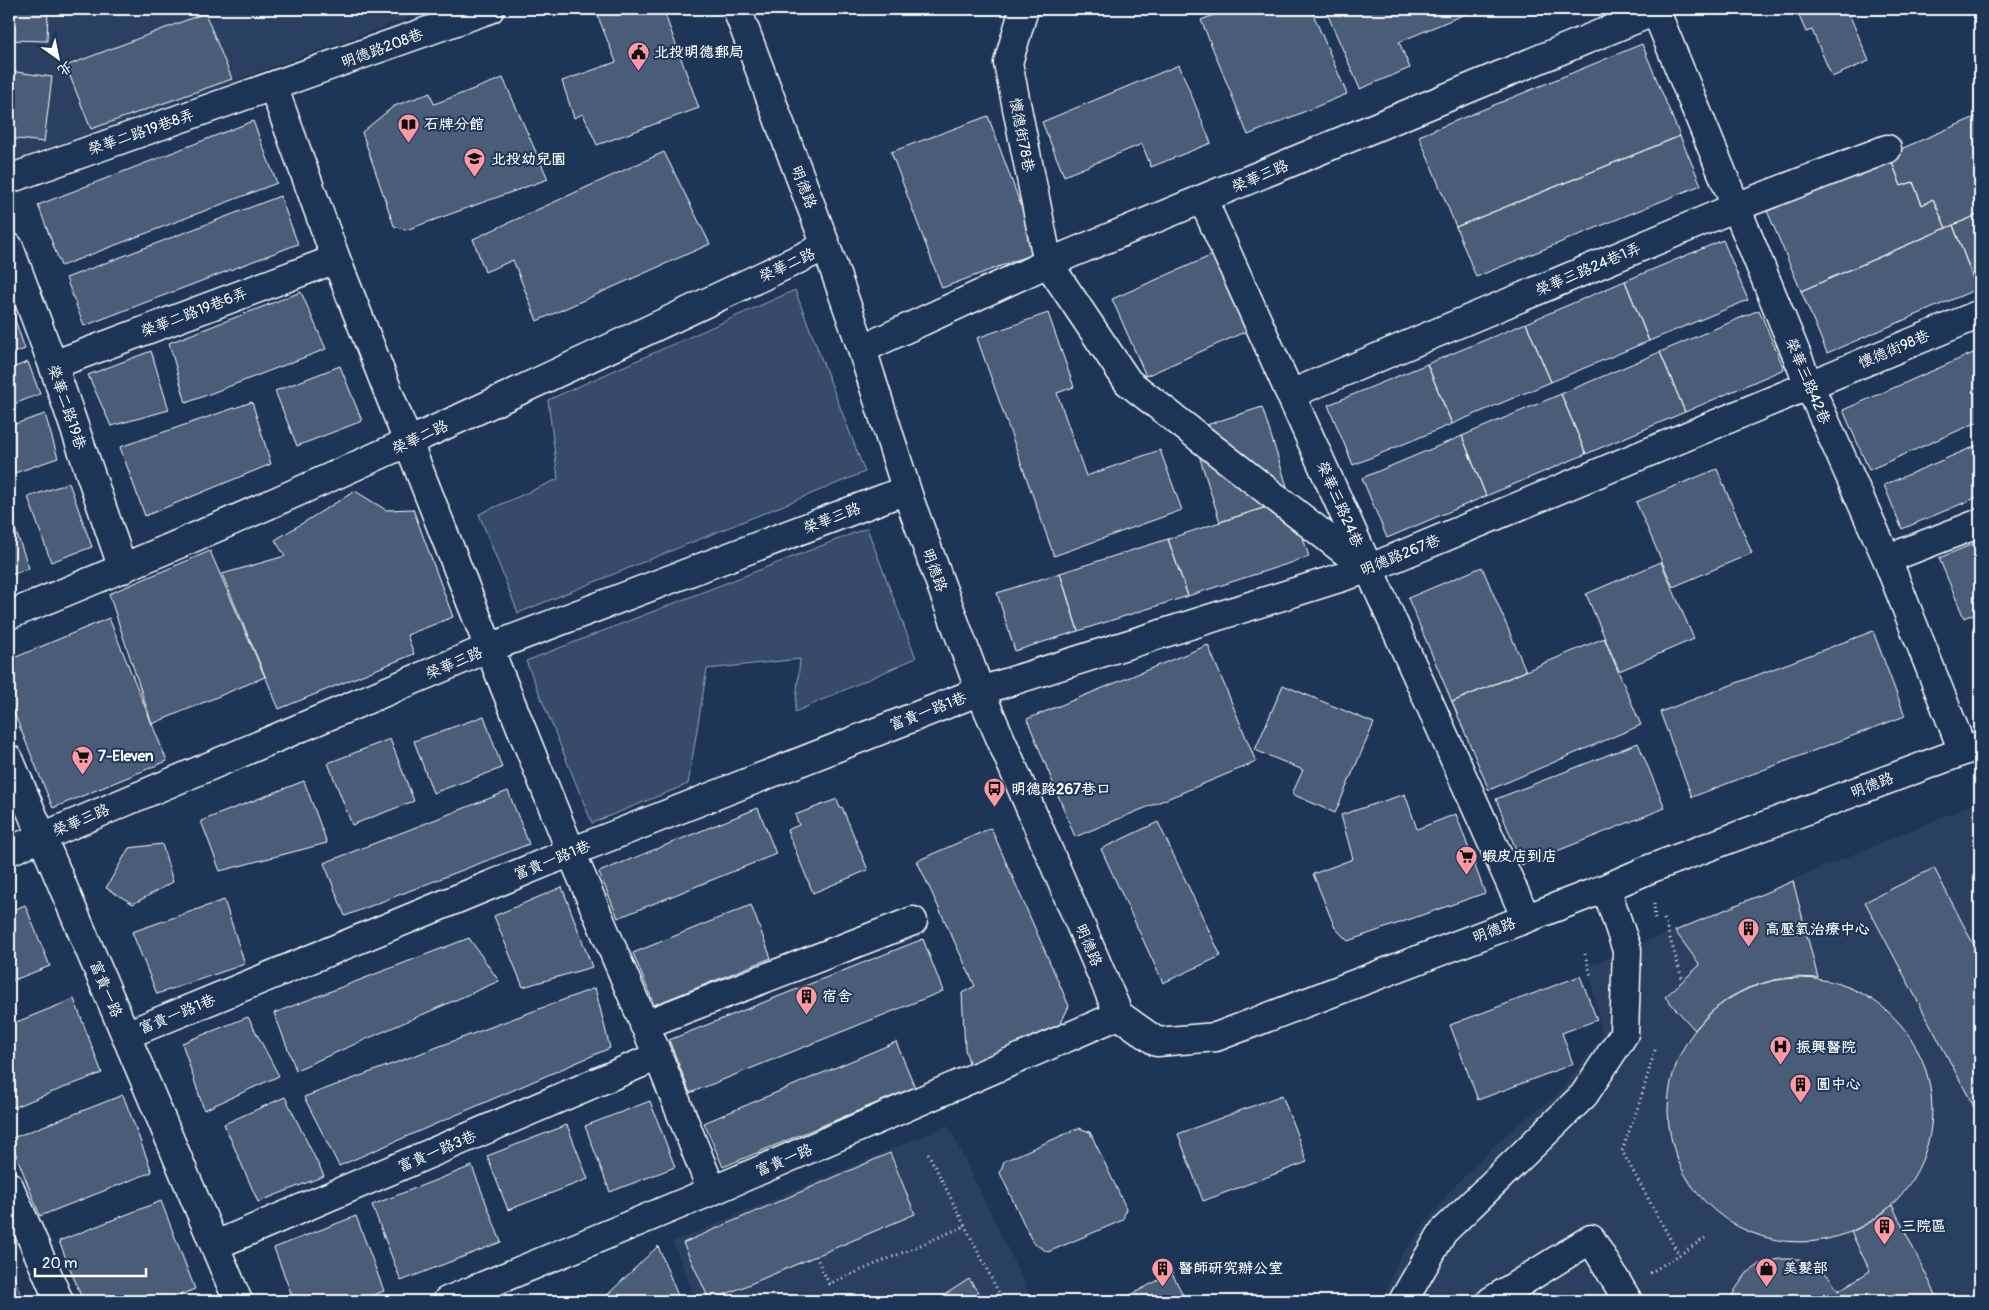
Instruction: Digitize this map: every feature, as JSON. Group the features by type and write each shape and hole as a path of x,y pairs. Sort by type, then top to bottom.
{"street":[{"name":"明德路208巷","path":"273,86 490,9"},
{"name":"明德路","path":"737,9 826,246 862,349 906,490 980,691 1119,1015 1156,1042 1216,1037 1606,888 1652,868 1972,748"},
{"name":"懷德街78巷","path":"1024,9 1008,64 1048,263"},
{"name":"榮華三路","path":"862,349 1048,263 1203,200 1657,9"},
{"name":"榮華三路42巷","path":"1657,9 1808,385 1972,748"},
{"name":"榮華二路19巷8弄","path":"9,179 273,86"},
{"path":"273,86 336,259 570,852 658,1056 712,1191"},
{"name":"榮華三路24巷1弄","path":"1291,394 1736,207 1886,149"},
{"name":"榮華三路24巷","path":"1203,200 1526,918"},
{"name":"榮華二路","path":"9,616 123,569 408,442 826,246"},
{"name":"榮華二路19巷","path":"9,247 53,366 123,569"},
{"name":"榮華二路19巷6弄","path":"53,366 336,259"},
{"path":"1048,263 1128,382 1368,569"},
{"name":"懷德街98巷","path":"1808,385 1980,314"},
{"name":"明德路267巷","path":"980,691 1368,569 1808,385"},
{"name":"榮華三路","path":"9,851 489,648 906,490"},
{"path":"1887,559 1980,523"},
{"name":"富貴一路1巷","path":"126,1035 570,852 980,691"},
{"name":"富貴一路","path":"9,759 238,1301"},
{"path":"1403,1301 1442,1232 1584,1095 1624,1034 1627,950 1606,888"},
{"path":"644,1025 913,921"},
{"name":"富貴一路","path":"447,1301 712,1191 1119,1015"},
{"name":"富貴一路3巷","path":"216,1246 658,1056"},
{"path":"9,1186 59,1301"},
{"path":"1491,1301 1591,1239 1628,1301"}],"path":[{"path":"1664,920 1683,981"},
{"path":"1657,1045 1640,1102 1622,1151 1679,1255"},
{"path":"928,1153 1003,1301"},
{"path":"816,1256 829,1284 965,1226"},
{"path":"1647,1275 1705,1238"}],"shaded area":[{"path":"9,9 433,9 19,159 9,156"},
{"path":"795,290 865,472 518,613 479,514 558,479 548,400"},
{"path":"867,528 916,658 795,712 800,659 707,669 688,784 592,823 526,661"},
{"name":"振興醫院","path":"1980,801 1980,1301 1382,1301 1398,1260 1450,1191 1506,1134 1557,1095 1602,1037 1589,966"},
{"path":"948,1125 1033,1301 696,1301 673,1242"},
{"path":"9,1263 23,1301 9,1301"}],"building":[{"path":"9,9 48,9 47,41 9,40"},
{"path":"396,9 417,9 399,15"},
{"name":"北投明德郵局","path":"595,9 663,9 699,108 597,145 583,114 574,118 562,81 616,62"},
{"path":"1229,9 1311,9 1347,94 1248,135 1201,20"},
{"path":"1325,9 1477,9 1399,42 1410,68 1360,89"},
{"path":"1796,9 1847,9 1869,61 1832,77 1812,30 1806,32"},
{"path":"205,13 232,79 91,129 66,66"},
{"path":"1642,44 1680,136 1456,227 1419,136"},
{"path":"1179,65 1211,143 1151,167 1142,144 1064,176 1042,122"},
{"path":"9,71 52,77 44,142 9,138"},
{"path":"503,78 548,179 406,230 394,226 362,132 394,106 430,93 434,104"},
{"path":"1980,115 1980,214 1946,228 1933,199 1922,205 1913,182 1901,186 1889,154"},
{"path":"988,116 1038,252 942,288 891,152"},
{"path":"253,121 277,183 61,266 38,205"},
{"path":"1680,136 1701,185 1476,277 1456,227"},
{"path":"664,152 710,244 537,321 513,260 485,272 473,239"},
{"path":"1889,154 1901,186 1913,182 1922,205 1933,199 1946,228 1801,291 1765,206"},
{"path":"280,196 298,244 84,326 66,278"},
{"path":"1980,214 1980,287 1977,289 1953,225"},
{"path":"1953,225 1977,289 1827,353 1801,291"},
{"path":"1723,240 1748,300 1649,341 1625,281"},
{"path":"1215,254 1249,330 1146,376 1112,299"},
{"path":"1625,281 1649,341 1551,382 1526,323"},
{"path":"301,292 326,349 186,403 169,343"},
{"path":"9,302 25,349 9,355"},
{"path":"1759,310 1784,369 1685,412 1660,352"},
{"path":"1048,313 1074,387 1057,393 1086,476 1160,450 1182,510 1054,556 977,338"},
{"path":"1526,323 1551,382 1452,424 1427,364"},
{"path":"1980,350 1980,421 1869,470 1843,410"},
{"path":"151,351 169,410 111,426 88,375"},
{"path":"1660,352 1685,412 1586,454 1561,394"},
{"path":"28,362 40,394 9,406 9,369"},
{"path":"1427,364 1452,424 1353,465 1328,405"},
{"path":"340,366 362,421 297,446 275,391"},
{"path":"1561,394 1586,454 1486,496 1462,436"},
{"path":"252,402 271,464 145,516 120,447"},
{"path":"1262,407 1291,499 1220,522 1191,430"},
{"path":"45,414 58,458 9,475 9,426"},
{"path":"1462,436 1486,496 1387,538 1362,478"},
{"path":"1980,444 1980,496 1902,529 1884,485"},
{"path":"1717,469 1752,553 1673,587 1636,502"},
{"path":"69,483 92,547 51,562 28,497"},
{"path":"355,491 386,510 413,509 453,617 407,635 414,654 279,709 222,574 285,556 275,540"},
{"path":"1291,499 1309,557 1188,596 1168,539"},
{"path":"9,512 29,568 9,576"},
{"path":"1168,539 1188,596 1078,631 1060,573"},
{"path":"1980,541 1980,611 1964,618 1939,558"},
{"path":"210,551 265,677 152,724 109,594"},
{"path":"1661,562 1694,639 1619,671 1586,594"},
{"path":"1482,567 1526,671 1452,702 1408,598"},
{"path":"1060,573 1078,631 1015,651 997,593"},
{"path":"109,618 167,761 53,808 9,701 9,660"},
{"path":"1980,624 1980,646 1973,627"},
{"path":"1873,631 1905,716 1692,797 1660,712"},
{"path":"1604,638 1641,725 1489,790 1452,702"},
{"path":"1208,645 1256,762 1075,837 1027,719"},
{"path":"1283,685 1374,723 1335,813 1292,794 1303,770 1255,750"},
{"path":"484,716 502,768 433,793 414,741"},
{"path":"390,739 414,801 352,825 328,763"},
{"path":"1638,743 1665,808 1522,865 1496,799"},
{"path":"304,781 327,843 220,871 201,821"},
{"path":"508,791 529,844 345,916 324,863"},
{"path":"1405,794 1417,829 1456,814 1485,893 1348,941 1335,928 1313,874 1353,859 1341,815"},
{"path":"837,799 868,870 813,893 787,830 799,825 795,815"},
{"path":"758,808 776,854 618,918 599,872"},
{"path":"1158,822 1221,956 1163,983 1101,849"},
{"path":"991,828 1069,1006 1060,1025 970,1066 965,1049 962,993 975,986 917,861"},
{"path":"162,844 173,882 133,904 106,888 129,848"},
{"path":"1934,868 1980,957 1980,1118 1865,902"},
{"name":"高壓氧治療中心","path":"1793,881 1818,978 1795,977 1774,980 1748,988 1729,998 1710,1013 1695,1030 1665,997 1700,965 1675,931"},
{"path":"562,887 592,967 523,987 494,916"},
{"path":"224,900 245,964 157,994 132,932"},
{"path":"25,905 50,966 9,982 9,912"},
{"path":"751,905 771,958 654,1005 633,953"},
{"path":"469,938 499,981 296,1070 274,1013"},
{"name":"宿舍","path":"923,939 943,991 690,1093 669,1040"},
{"path":"1580,976 1597,1020 1562,1033 1573,1064 1478,1100 1450,1025"},
{"name":"圓中心","path":"1787,978 1813,978 1838,983 1862,993 1894,1016 1910,1036 1922,1059 1930,1084 1932,1110 1930,1136 1922,1161 1910,1184 1894,1204 1874,1220 1838,1237 1813,1242 1787,1242 1762,1237 1738,1227 1706,1204 1690,1184 1673,1148 1668,1123 1668,1097 1673,1072 1683,1048 1706,1016 1726,1000 1762,983"},
{"path":"595,988 610,1048 339,1166 304,1097"},
{"path":"74,999 102,1073 9,1109 9,1025"},
{"path":"248,1017 279,1076 204,1110 182,1043"},
{"path":"896,1042 915,1087 723,1167 704,1123"},
{"path":"123,1095 152,1172 40,1216 10,1139"},
{"path":"1282,1095 1307,1162 1203,1201 1178,1134"},
{"path":"285,1097 324,1176 258,1202 224,1124"},
{"path":"650,1101 675,1167 610,1192 585,1126"},
{"path":"567,1125 588,1179 508,1210 487,1156"},
{"path":"1079,1128 1090,1132 1126,1208 1123,1220 1048,1252 1033,1243 1000,1173 1004,1161"},
{"path":"890,1153 915,1214 710,1301 683,1243"},
{"path":"472,1166 501,1242 401,1281 372,1205"},
{"path":"161,1201 195,1289 164,1301 83,1301 59,1241"},
{"name":"三院區","path":"1892,1205 1939,1301 1730,1301 1747,1273 1762,1263 1780,1259 1799,1259 1815,1264 1829,1277 1838,1291 1870,1271 1851,1232 1872,1221"},
{"path":"356,1216 384,1291 358,1301 294,1301 274,1248"},
{"path":"658,1246 680,1301 601,1301"},
{"name":"醫師研究辦公室","path":"1172,1273 1186,1301 1119,1301"},
{"path":"969,1279 984,1301 935,1301"}],"place":[{"name":"北投明德郵局","path":"638,71"},
{"name":"石牌分館","path":"408,143"},
{"name":"北投幼兒園","path":"475,178"},
{"name":"7-Eleven","path":"82,775"},
{"name":"明德路267巷口","path":"995,808"},
{"name":"蝦皮店到店","path":"1466,875"},
{"name":"高壓氧治療中心","path":"1749,948"},
{"name":"宿舍","path":"806,1015"},
{"name":"振興醫院","path":"1780,1066"},
{"name":"圓中心","path":"1800,1103"},
{"name":"三院區","path":"1885,1245"},
{"name":"醫師研究辦公室","path":"1162,1287"},
{"name":"美髮部","path":"1767,1287"}]}
